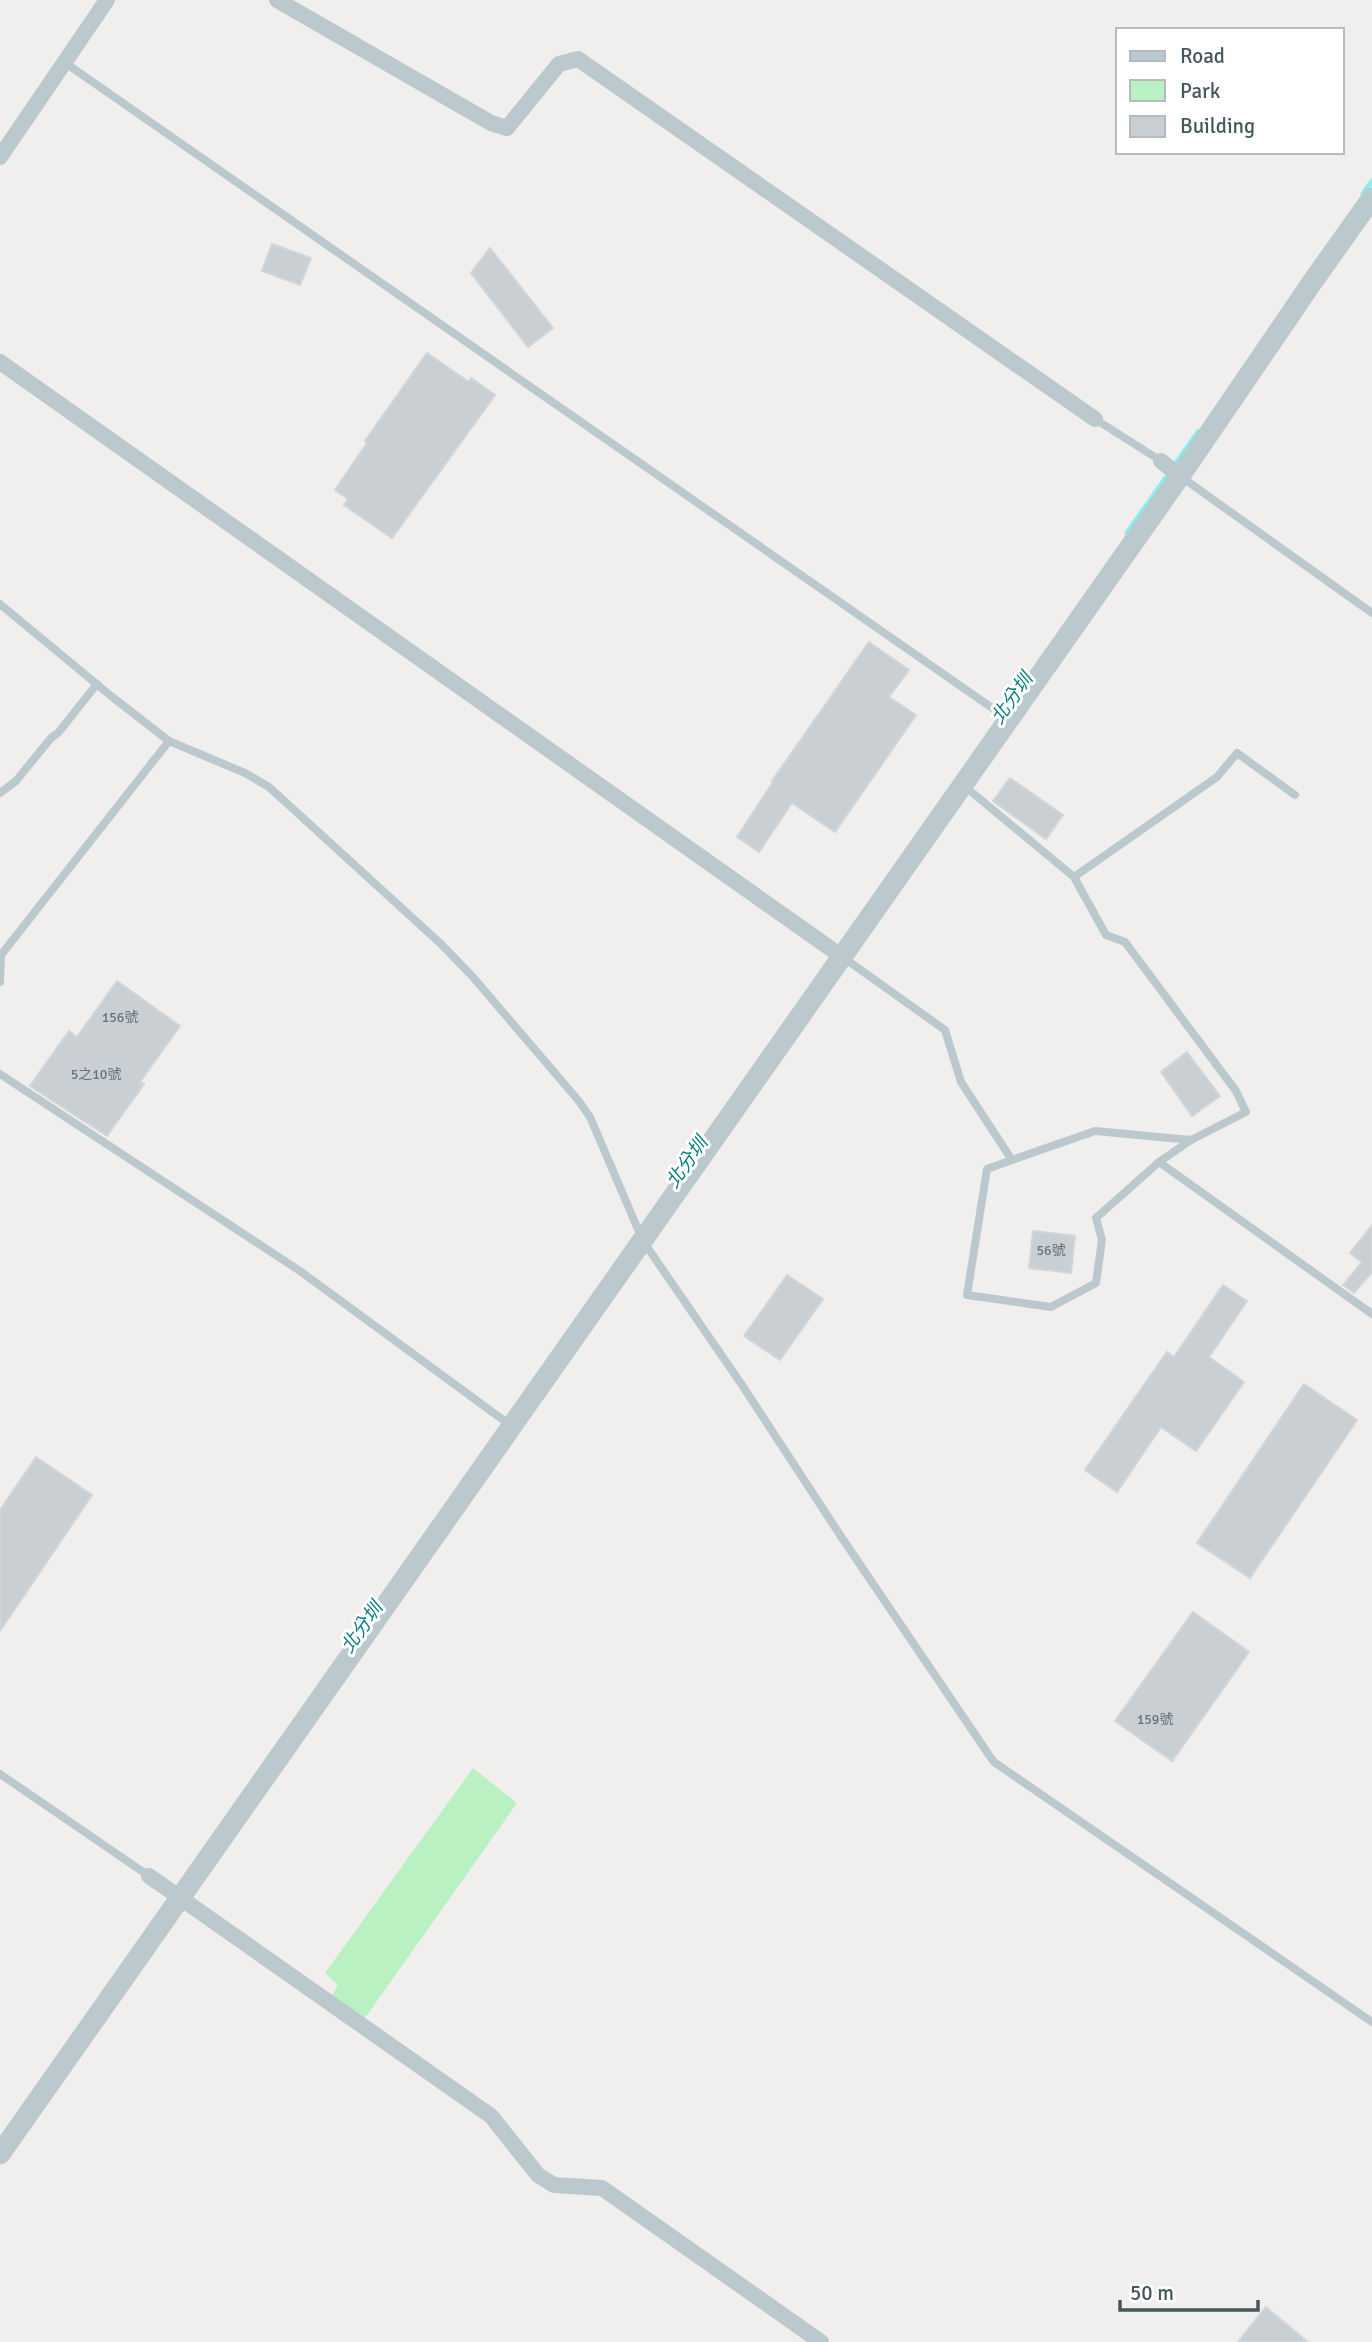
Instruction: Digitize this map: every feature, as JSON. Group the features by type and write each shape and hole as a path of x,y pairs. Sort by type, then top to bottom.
{"street":[{"path":"0,157 107,0"},
{"path":"277,0 491,123 507,128 559,64 578,59 1095,419"},
{"path":"0,2154 180,1897 505,1421 643,1241 833,951 962,784 1372,198"},
{"path":"0,362 833,951"},
{"path":"1161,461 1180,476"},
{"path":"149,1876 491,2116 538,2175 554,2185 602,2188 821,2342"}],"lane":[{"path":"64,62 1008,719"},
{"path":"1095,419 1161,461"},
{"path":"1180,476 1372,613"},
{"path":"0,604 169,741 245,773 269,787 441,944 472,976 590,1117 643,1241 995,1762 1372,2022"},
{"path":"0,793 16,781 97,684"},
{"path":"0,982 0,954 169,741"},
{"path":"1074,877 1217,777 1237,753 1295,795"},
{"path":"962,784 1074,877 1106,934 1125,942 1236,1091 1246,1112 1191,1140 1159,1162 1096,1218 1102,1240 1096,1283 1051,1307 967,1295 987,1169 1095,1131 1191,1140"},
{"path":"833,951 945,1031 961,1083 1012,1160"},
{"path":"0,1074 300,1271 505,1421"},
{"path":"1159,1162 1372,1314"},
{"path":"0,1774 149,1876"}],"green space":[{"path":"473,1768 517,1803 365,2018 331,1997 338,1985 325,1973"}],"building":[{"path":"272,244 311,258 300,285 262,271"},
{"path":"490,248 553,328 528,347 471,273"},
{"path":"427,353 469,382 471,378 495,395 392,538 344,505 348,499 335,490 367,443 365,441"},
{"path":"869,642 909,670 889,697 916,715 835,832 792,803 759,852 737,837 772,781"},
{"path":"1010,778 1063,815 1046,839 993,801"},
{"path":"117,981 180,1026 140,1082 144,1084 107,1136 30,1086 69,1031 77,1037"},
{"path":"1187,1052 1220,1096 1192,1116 1161,1072"},
{"path":"1372,1225 1372,1272 1354,1293 1343,1285 1362,1262 1350,1253"},
{"path":"1033,1231 1075,1236 1071,1273 1029,1268"},
{"path":"787,1275 823,1299 780,1360 744,1336"},
{"path":"1223,1285 1247,1301 1209,1357 1244,1382 1196,1451 1161,1427 1117,1492 1085,1470 1167,1352 1174,1357"},
{"path":"1304,1384 1357,1420 1250,1578 1197,1543"},
{"path":"36,1457 92,1495 0,1631 0,1510"},
{"path":"1193,1612 1249,1652 1172,1761 1115,1721"},
{"path":"1266,2307 1308,2342 1238,2342"}],"waterway":[{"name":"北分圳","path":"1363,194 1372,181"},
{"name":"北分圳","path":"1127,533 1198,432"}]}
